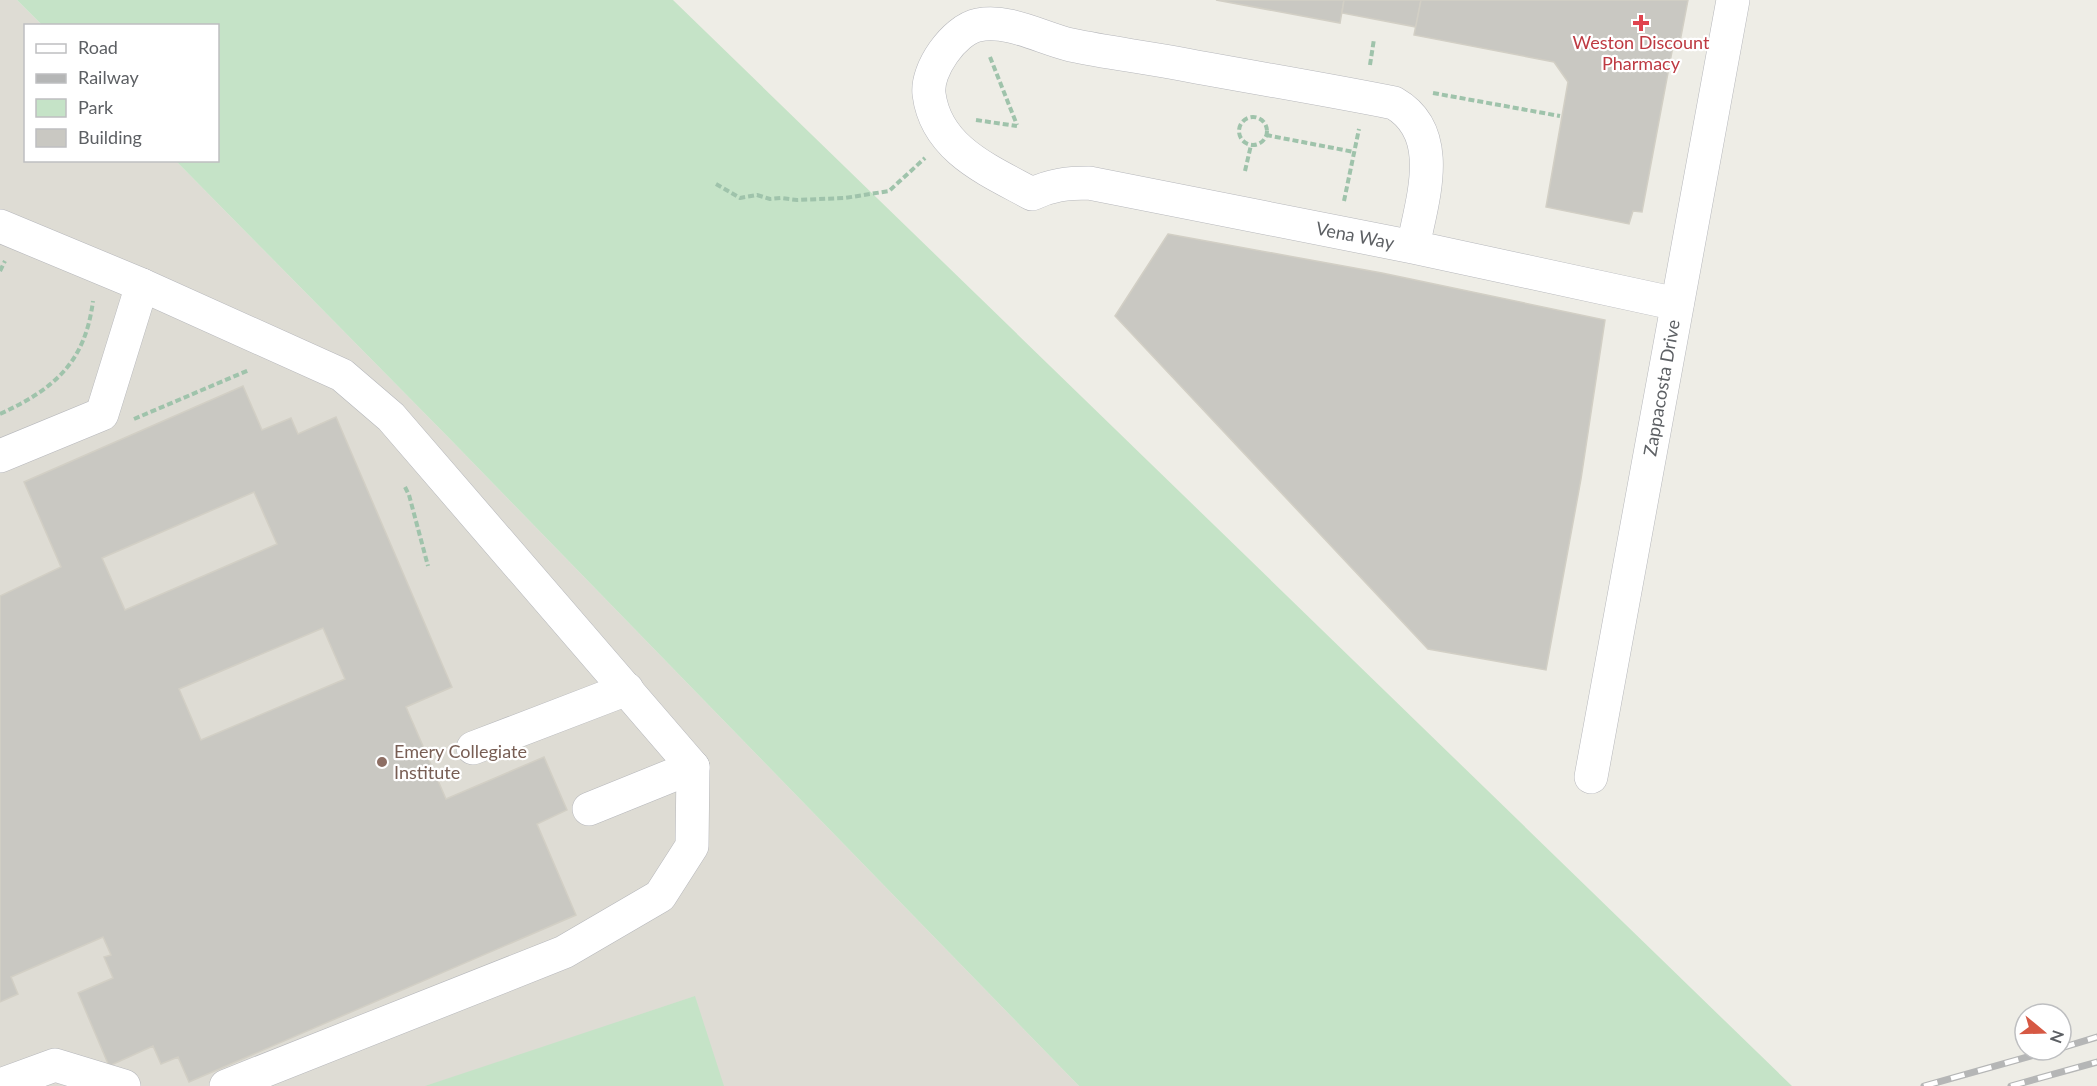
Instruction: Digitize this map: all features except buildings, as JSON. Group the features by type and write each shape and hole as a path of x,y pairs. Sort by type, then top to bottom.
{"street":[{"name":"Zappacosta Drive","path":"1592,777 1733,0"},
{"name":"Vena Way","path":"978,25 960,34 949,45 934,68 928,87 933,113 938,128 960,150 992,172 1032,194 1050,186 1089,183 1677,304"},
{"path":"978,25 1011,26 1071,45 1394,103 1413,117 1426,149 1427,163 1413,248"},
{"path":"5,241 142,285 342,375 391,417 693,767 692,846 660,896 564,952 226,1086"},
{"path":"0,456 102,414 142,285"},
{"path":"473,748 627,689"},
{"path":"590,809 693,767"},
{"path":"0,1085 55,1065 124,1086"}],"path":[{"path":"978,25 1017,126"},
{"path":"1338,234 1374,39"},
{"path":"1423,92 1560,116"},
{"path":"1258,119 1265,125 1266,135 1262,141 1251,145 1240,136 1240,127 1245,120 1258,119"},
{"path":"1266,135 1354,152"},
{"path":"1245,171 1251,145"},
{"path":"716,184 740,198 757,195 770,199 819,200 889,191 904,177"},
{"path":"0,271 4,262 5,241"},
{"path":"0,414 30,400 58,378 80,350 90,326 92,292"},
{"path":"128,422 253,368"},
{"path":"404,486 409,495 428,566"}],"shaded area":[{"name":"Emery Collegiate Institute","path":"0,0 17,0 41,24 24,24 24,162 177,162 449,438 1079,1086 0,1086"}],"green space":[{"path":"17,0 673,0 1792,1086 1079,1086 449,438 177,162 219,162 219,24 41,24"},
{"path":"695,996 724,1086 425,1086"}],"railway":[{"path":"2073,1044 2097,1037"},
{"path":"1924,1086 2013,1061"},
{"path":"2011,1086 2097,1062"}],"place":[{"name":"Weston Discount Pharmacy","path":"1641,23"},
{"name":"Emery Collegiate Institute","path":"382,762"}]}
